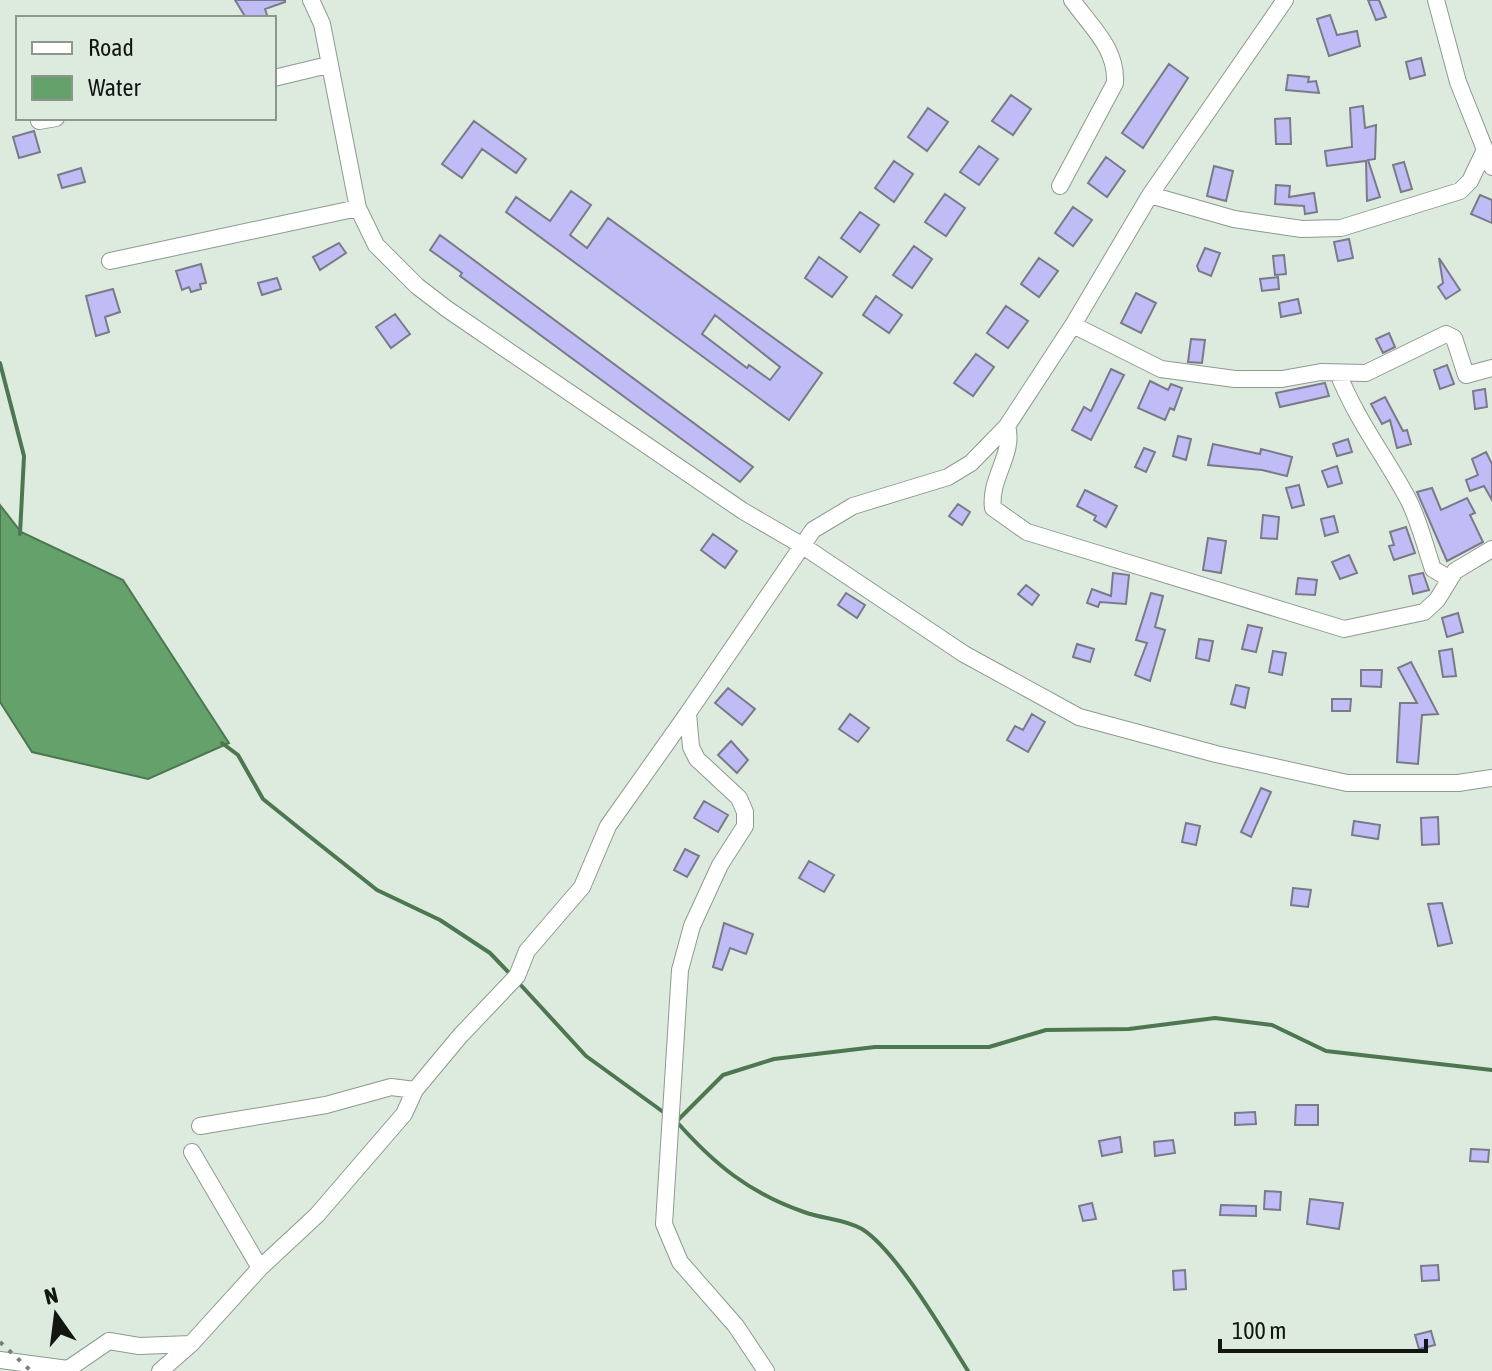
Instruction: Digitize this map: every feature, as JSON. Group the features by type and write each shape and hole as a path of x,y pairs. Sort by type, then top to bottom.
{"street":[{"path":"311,0 322,24 358,208 376,245 417,286 691,477 803,546 964,654 1079,717 1216,754 1347,783 1458,783 1492,778"},
{"path":"1060,186 1115,83 1116,64 1109,50 1072,0"},
{"path":"160,1371 191,1344 260,1268 317,1215 404,1114 415,1090 460,1036 517,976 527,951 582,887 608,826 813,530 829,517 853,506 948,477 971,463 1007,426 1073,325 1150,195 1285,0"},
{"path":"1150,195 1234,219 1302,229 1341,228 1460,191 1488,160 1458,82 1436,0"},
{"path":"276,78 328,65"},
{"path":"110,261 358,208"},
{"path":"1073,325 1161,369 1194,376 1282,379 1321,372 1366,373 1446,334 1454,338 1466,375 1492,368"},
{"path":"1338,373 1358,420 1373,437 1410,502 1433,569 1450,579"},
{"path":"1007,426 1012,442 991,493 993,508 1027,532 1344,629 1424,612 1437,600 1450,579 1472,559 1492,549"},
{"path":"688,713 691,747 697,759 739,798 745,812 745,826 720,865 692,926 680,970 664,1224 680,1262 736,1326 766,1371"},
{"path":"200,1126 326,1105 391,1087 415,1090"},
{"path":"192,1152 260,1268"},
{"path":"0,1360 68,1369 109,1341 139,1346 191,1344"}],"water":[{"path":"0,505 21,532 123,580 229,743 148,779 32,752 0,702"}],"building":[{"path":"235,0 285,0 265,9 267,16 245,16"},
{"path":"1368,0 1379,0 1386,17 1376,20"},
{"path":"1330,15 1337,35 1357,31 1360,46 1329,56 1317,19"},
{"path":"1421,58 1425,75 1410,79 1406,62"},
{"path":"1169,64 1188,78 1143,148 1122,133"},
{"path":"1288,75 1309,77 1308,82 1316,81 1319,93 1286,90"},
{"path":"1011,95 1031,109 1013,135 992,121"},
{"path":"1363,106 1365,128 1376,125 1375,159 1368,160 1380,197 1367,201 1366,161 1327,166 1325,151 1352,147 1350,108"},
{"path":"928,108 948,122 927,151 908,137"},
{"path":"1290,118 1291,144 1276,144 1275,119"},
{"path":"474,121 526,159 516,173 482,149 462,178 442,164"},
{"path":"34,131 40,152 19,158 13,137"},
{"path":"979,146 998,159 979,185 960,172"},
{"path":"1106,157 1125,171 1107,197 1088,183"},
{"path":"894,161 913,174 894,202 875,188"},
{"path":"1404,162 1412,189 1401,192 1393,165"},
{"path":"1214,166 1233,171 1226,201 1207,196"},
{"path":"81,168 85,182 62,188 58,175"},
{"path":"1276,185 1290,186 1289,197 1314,193 1317,212 1305,214 1304,206 1275,204"},
{"path":"571,191 591,205 570,235 587,248 608,218 822,373 789,420 506,212 516,197 550,221","holes":["715,315 780,367 770,380 749,365 747,368 702,334"]},
{"path":"945,194 965,208 946,236 925,222"},
{"path":"1480,195 1492,200 1492,223 1471,214"},
{"path":"1073,207 1092,220 1073,246 1055,233"},
{"path":"860,212 879,225 860,252 841,238"},
{"path":"440,235 753,467 740,482 460,276 462,273 430,250"},
{"path":"1349,239 1353,258 1338,261 1334,242"},
{"path":"339,243 346,253 320,270 313,257"},
{"path":"914,246 932,259 912,288 893,275"},
{"path":"1205,248 1220,253 1211,276 1199,271 1197,266"},
{"path":"1284,255 1286,274 1275,275 1273,256"},
{"path":"819,257 847,277 832,297 805,278"},
{"path":"1039,258 1058,271 1039,297 1021,284"},
{"path":"1439,258 1460,290 1446,299 1438,287 1443,283"},
{"path":"201,264 206,283 200,284 201,289 191,292 189,287 182,290 176,271"},
{"path":"1278,277 1279,289 1262,291 1260,279"},
{"path":"277,278 281,289 262,295 258,283"},
{"path":"113,289 120,312 105,317 109,332 96,336 86,296"},
{"path":"1136,293 1156,303 1141,333 1121,323"},
{"path":"876,296 902,315 889,333 863,315"},
{"path":"1298,299 1301,313 1281,317 1279,303"},
{"path":"1006,306 1028,321 1008,348 987,333"},
{"path":"395,314 410,334 391,348 376,327"},
{"path":"1389,333 1395,347 1383,353 1376,339"},
{"path":"1191,339 1205,340 1202,363 1188,362"},
{"path":"976,354 994,367 973,396 954,383"},
{"path":"1447,365 1454,384 1440,389 1434,370"},
{"path":"1111,369 1124,375 1091,440 1072,430 1084,407 1091,411"},
{"path":"1150,381 1168,390 1171,384 1182,388 1174,410 1170,408 1165,420 1138,408"},
{"path":"1325,383 1329,396 1280,407 1276,393"},
{"path":"1485,389 1487,407 1475,409 1473,391"},
{"path":"1385,397 1403,431 1407,430 1411,444 1397,448 1390,420 1382,424 1371,404"},
{"path":"1178,436 1191,439 1186,460 1173,456"},
{"path":"1348,439 1352,452 1337,456 1333,444"},
{"path":"1213,444 1260,454 1261,449 1292,457 1287,476 1262,470 1208,465"},
{"path":"1144,448 1155,452 1146,472 1135,467"},
{"path":"1486,452 1492,464 1492,500 1484,486 1470,491 1466,480 1478,475 1472,459"},
{"path":"1337,466 1342,483 1328,487 1322,471"},
{"path":"1299,485 1304,505 1292,508 1286,488"},
{"path":"1432,488 1441,510 1467,498 1475,513 1470,515 1483,542 1447,561 1417,492"},
{"path":"1085,490 1117,506 1106,527 1094,520 1096,516 1077,506"},
{"path":"958,504 970,512 962,525 949,516"},
{"path":"1263,515 1279,517 1277,539 1261,538"},
{"path":"1334,516 1338,532 1325,536 1321,519"},
{"path":"1406,527 1415,553 1394,560 1389,546 1394,545 1390,532"},
{"path":"713,534 737,551 725,568 701,550"},
{"path":"1208,538 1226,541 1221,573 1203,570"},
{"path":"1349,555 1357,573 1340,579 1332,562"},
{"path":"1113,573 1129,575 1126,604 1100,602 1098,607 1087,603 1092,589 1111,596"},
{"path":"1423,573 1429,590 1413,594 1409,576"},
{"path":"1298,578 1317,580 1315,595 1296,594"},
{"path":"1026,585 1039,595 1032,605 1018,594"},
{"path":"846,593 865,605 857,618 838,605"},
{"path":"1151,593 1163,596 1155,627 1165,630 1150,681 1135,675 1147,643 1136,640"},
{"path":"1458,613 1463,632 1447,637 1442,618"},
{"path":"1248,625 1262,628 1256,652 1242,649"},
{"path":"1199,639 1213,641 1209,661 1196,658"},
{"path":"1077,644 1094,649 1090,662 1073,657"},
{"path":"1452,649 1456,676 1443,677 1439,651"},
{"path":"1273,651 1286,653 1282,675 1269,672"},
{"path":"1411,662 1438,714 1422,715 1418,764 1397,762 1400,703 1417,703 1398,668"},
{"path":"1361,670 1382,670 1381,687 1361,686"},
{"path":"1236,685 1249,688 1245,708 1231,704"},
{"path":"728,688 755,709 742,725 715,703"},
{"path":"1332,699 1351,699 1350,711 1332,711"},
{"path":"850,714 869,728 858,742 839,729"},
{"path":"1032,714 1045,722 1028,752 1007,740 1015,726 1023,730"},
{"path":"731,741 748,760 737,773 718,755"},
{"path":"1261,788 1271,792 1251,837 1241,832"},
{"path":"704,801 728,815 718,832 694,818"},
{"path":"1438,817 1439,844 1422,845 1421,818"},
{"path":"1354,821 1380,825 1378,839 1352,835"},
{"path":"1186,823 1200,826 1196,845 1182,842"},
{"path":"685,849 699,856 687,877 674,870"},
{"path":"809,861 834,875 824,892 799,878"},
{"path":"1293,888 1311,890 1308,907 1291,905"},
{"path":"1442,903 1452,943 1438,946 1428,904"},
{"path":"724,923 753,934 746,954 730,948 722,970 713,967"},
{"path":"1296,1105 1318,1105 1318,1125 1295,1125"},
{"path":"1255,1112 1256,1124 1235,1125 1235,1113"},
{"path":"1120,1137 1122,1152 1102,1156 1099,1141"},
{"path":"1173,1140 1175,1153 1155,1156 1154,1142"},
{"path":"1471,1149 1489,1150 1488,1162 1470,1161"},
{"path":"1265,1191 1281,1192 1280,1210 1264,1209"},
{"path":"1310,1199 1343,1203 1339,1229 1307,1224"},
{"path":"1092,1203 1096,1219 1083,1221 1079,1206"},
{"path":"1221,1205 1256,1206 1256,1216 1220,1215"},
{"path":"1438,1265 1439,1280 1422,1281 1421,1266"},
{"path":"1185,1270 1186,1289 1174,1290 1173,1271"},
{"path":"1431,1331 1435,1345 1419,1349 1415,1335"}],"waterway":[{"path":"0,363 24,456 20,534"},
{"path":"222,743 238,755 263,799 304,832 377,890 440,920 490,953 512,976"},
{"path":"518,982 586,1056 666,1114"},
{"path":"677,1121 723,1075 774,1059 875,1047 989,1047 1046,1030 1129,1029 1215,1018 1272,1025 1326,1051 1492,1070"},
{"path":"676,1121 704,1151 749,1186 804,1212 855,1226 875,1240 920,1295 968,1371"}],"railway":[{"path":"0,1342 31,1371"}]}
